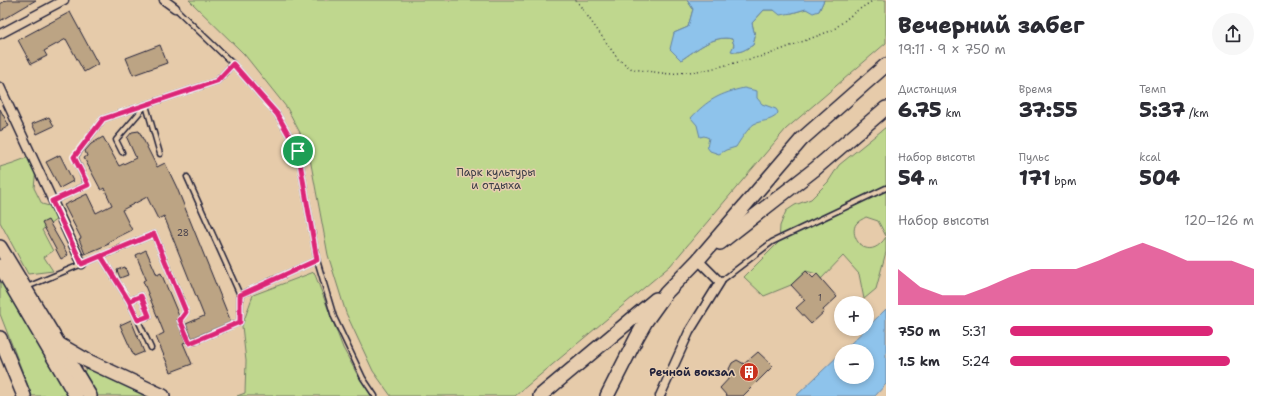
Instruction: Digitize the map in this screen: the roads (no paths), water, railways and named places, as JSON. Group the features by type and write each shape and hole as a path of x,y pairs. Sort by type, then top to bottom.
{"main road":[{"path":"540,396 677,281 698,260 802,139 886,65"},
{"path":"698,260 815,169 886,108"},
{"path":"0,246 90,396"},
{"path":"0,266 76,396"},
{"path":"607,396 646,321 677,281"},
{"path":"0,338 4,360 24,396"},
{"path":"60,346 86,360 163,396"}],"street":[{"path":"0,34 64,0"},
{"path":"164,0 174,4"},
{"path":"0,87 82,264"},
{"path":"660,396 689,332 720,282 698,260"}],"lane":[{"path":"174,4 233,64 277,114 298,151 317,260 334,317 363,378 375,396"},
{"path":"52,201 88,185 74,157 103,119 217,81 233,64"},
{"path":"122,152 116,140 146,105"},
{"path":"146,105 160,154"},
{"path":"25,288 154,234 186,312 180,320 190,343 240,322 240,295 187,177"},
{"path":"720,282 772,242 886,188"},
{"path":"101,256 129,301 151,348"},
{"path":"240,295 317,260"},
{"path":"129,301 141,296 149,316 138,320"}],"water":[{"path":"687,0 824,0 819,11 813,13 806,9 780,15 774,10 764,10 752,23 755,36 753,45 743,51 731,51 734,45 732,39 718,39 705,44 681,60 670,49 674,33 688,27 693,9"},
{"path":"744,88 757,91 757,98 762,104 776,109 778,112 777,115 771,119 754,124 746,132 736,147 719,154 710,151 707,147 709,138 704,136 700,137 697,125 691,118 703,106 715,98 728,92"},
{"path":"886,309 886,384 875,396 796,396 834,360 834,384 874,384 874,344 850,344 858,336 874,336 874,321"}],"place":[{"name":"Речной вокзал","path":"749,372"}],"park label":[{"name":"Парк культуры и отдыха","path":"496,178"}]}
